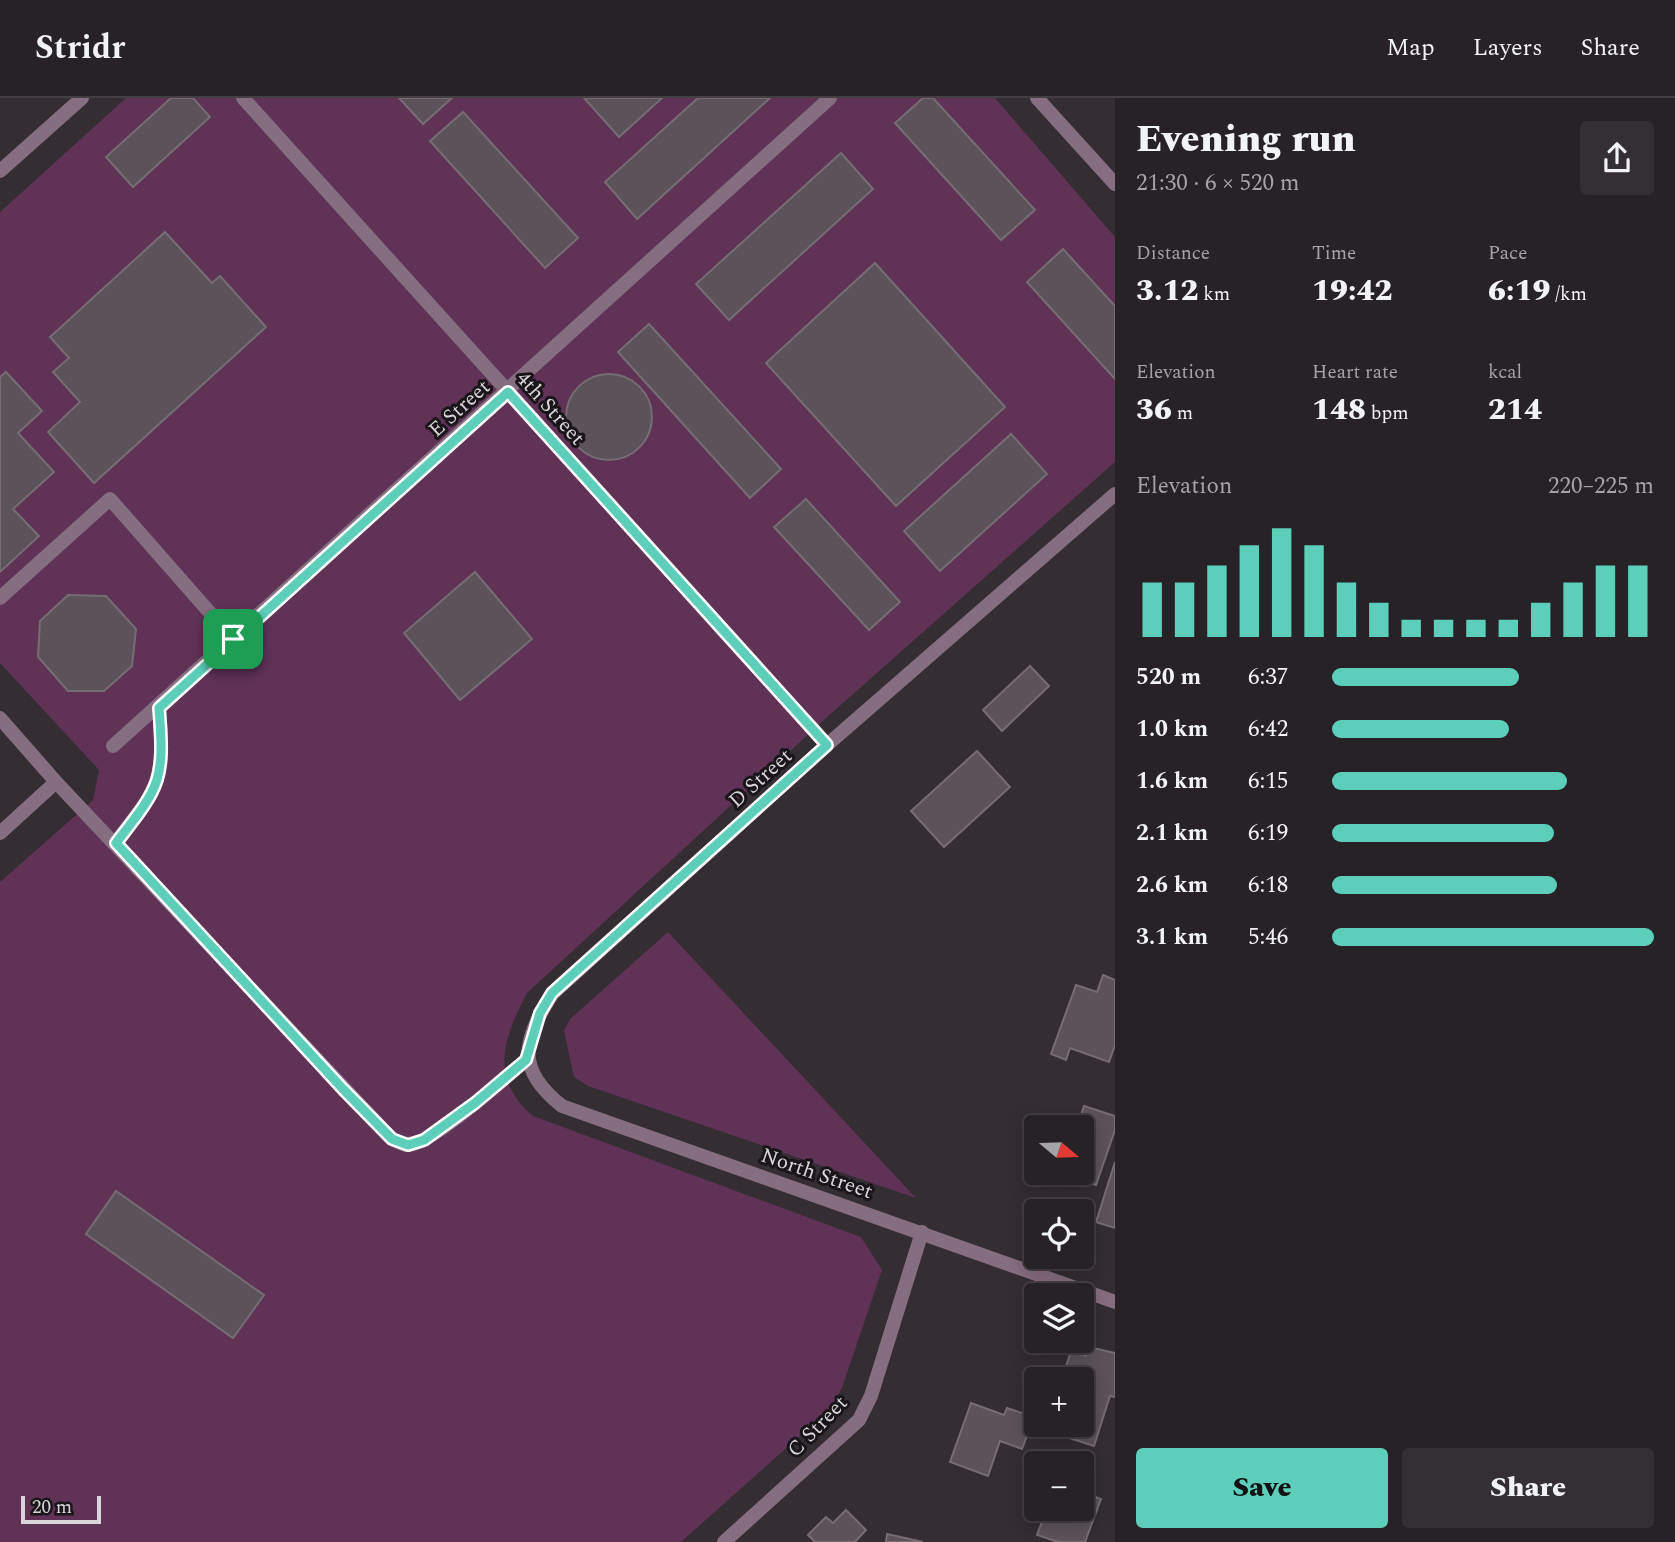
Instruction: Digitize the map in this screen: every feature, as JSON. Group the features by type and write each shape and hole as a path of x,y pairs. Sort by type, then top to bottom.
{"street":[{"path":"0,172 82,98"},
{"name":"4th Street","path":"243,98 827,745"},
{"name":"E Street","path":"113,746 159,708 830,98"},
{"path":"1037,98 1115,184"},
{"name":"D Street","path":"526,1060 540,1013 552,993 827,745 1115,494"},
{"path":"0,598 110,499 233,639"},
{"path":"116,843 149,799 159,778 163,750 159,708"},
{"path":"0,718 56,782 392,1139 408,1145 424,1140 475,1103 526,1060"},
{"path":"0,833 56,782"},
{"name":"North Street","path":"526,1060 534,1079 562,1106 1115,1302"},
{"name":"C Street","path":"724,1542 859,1420 871,1396 922,1232"}],"shaded area":[{"path":"126,98 995,98 1115,237 1115,462 825,719 527,993 507,1041 504,1057 510,1087 533,1116 861,1237 882,1270 842,1388 829,1410 681,1542 0,1542 0,882 93,800 99,770 0,663 0,212"},
{"path":"668,932 916,1198 588,1086 574,1077 564,1031 570,1019"}],"building":[{"path":"171,98 193,98 210,117 133,187 106,157"},
{"path":"399,98 452,98 423,124"},
{"path":"584,98 662,98 619,137"},
{"path":"698,98 770,98 637,219 605,182"},
{"path":"923,98 933,98 1035,210 1001,240 895,123"},
{"path":"463,112 578,238 545,268 430,141"},
{"path":"841,153 873,189 729,320 696,284"},
{"path":"165,232 212,283 220,276 266,327 94,483 48,432 80,402 53,372 69,358 50,337"},
{"path":"1063,249 1115,306 1115,379 1027,282"},
{"path":"875,263 1005,407 896,506 766,363"},
{"path":"649,324 781,469 750,498 618,352"},
{"path":"6,372 42,411 18,433 54,472 13,509 39,536 0,572 0,377"},
{"path":"601,374 617,374 640,386 649,400 652,417 649,434 640,448 617,460 601,460 585,453 573,441 566,425 566,409 573,393 585,381"},
{"path":"1011,434 1047,474 940,571 904,531"},
{"path":"806,499 900,602 869,630 774,527"},
{"path":"475,572 532,639 460,700 404,633"},
{"path":"68,595 106,596 136,629 132,666 104,691 68,691 38,657 40,621"},
{"path":"1030,666 1049,686 1002,731 983,710"},
{"path":"977,751 1010,787 944,847 911,811"},
{"path":"1103,975 1115,980 1115,1045 1109,1062 1070,1048 1066,1060 1051,1054 1076,985 1097,992"},
{"path":"1084,1106 1115,1116 1115,1130 1096,1185 1094,1115 1081,1115"},
{"path":"1115,1162 1115,1228 1096,1222"},
{"path":"116,1191 264,1295 233,1338 86,1234"},
{"path":"1094,1348 1115,1353 1115,1397 1110,1396 1094,1446 1066,1437 1094,1437 1094,1367 1066,1367 1070,1353 1086,1356 1087,1353 1094,1353"},
{"path":"971,1403 1004,1415 1007,1408 1024,1414 1024,1437 1026,1437 1022,1449 1000,1441 988,1476 950,1462"},
{"path":"1094,1496 1101,1499 1094,1518"},
{"path":"846,1510 866,1530 855,1542 815,1542 808,1535 826,1517 833,1523"},
{"path":"1042,1521 1093,1521 1085,1542 1058,1542 1037,1535"},
{"path":"887,1534 923,1542 886,1542"}],"route":[{"path":"508,392 827,745 552,993 540,1013 526,1060 475,1103 424,1140 408,1145 392,1139 343,1089 116,843 149,799 159,778 163,750 159,708 233,639 508,392"}]}
